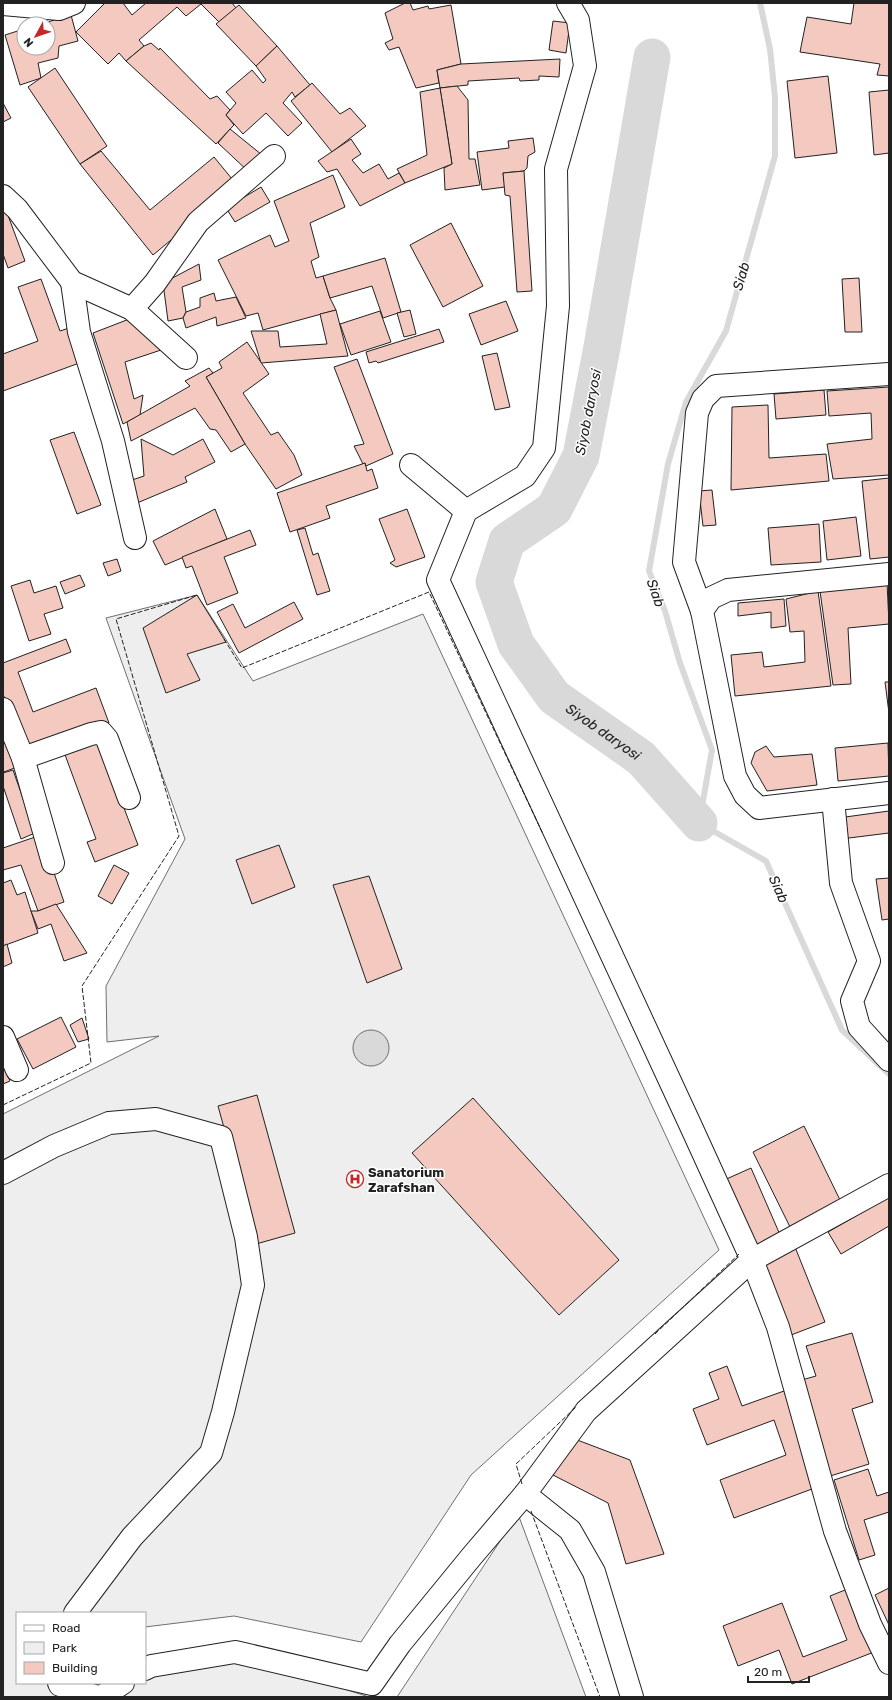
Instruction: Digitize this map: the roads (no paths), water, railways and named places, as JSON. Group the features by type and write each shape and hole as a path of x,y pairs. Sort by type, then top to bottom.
{"street":[{"path":"3,4 59,9 74,3"},
{"path":"568,3 578,20 585,66 556,169 558,306 544,448 525,476 466,511 438,580 683,1107 752,1260 778,1327 835,1531 870,1624 889,1663"},
{"path":"132,309 155,284 198,222 274,156"},
{"path":"3,196 17,209 72,282 132,309 186,358"},
{"path":"72,282 79,332 113,441 135,538"},
{"path":"889,374 716,386 703,399 696,413 684,562 702,611 735,776 745,795 759,808 889,793"},
{"path":"410,465 466,511"},
{"path":"702,611 711,598 728,590 889,574"},
{"path":"3,709 23,758 53,863"},
{"path":"23,758 91,734 101,732 107,740 129,798"},
{"path":"833,799 841,883 869,961 852,1002 859,1027 889,1060"},
{"path":"3,1037 17,1070"},
{"path":"3,1173 54,1146 109,1123 156,1119 221,1137 246,1237 253,1285 223,1412 211,1453 132,1537 75,1612"},
{"path":"146,1668 151,1666 235,1652 372,1684 405,1638 524,1494 586,1411 752,1260 889,1185"},
{"path":"524,1494 570,1530 594,1572 632,1697"},
{"path":"60,1684 98,1697"},
{"path":"101,1697 121,1684"}],"waterway":[{"name":"Siab","path":"760,3 770,49 775,97 775,156 726,331 686,402 668,464 649,571 665,611 680,663 712,750 699,823 766,861 842,1030 889,1074"},
{"name":"Siyob daryosi","path":"652,57 602,347 581,456 554,509 507,541 494,582 516,644 554,697 641,758 699,823"}],"place":[{"name":"Sanatorium Zarafshan","path":"355,1179"}]}
